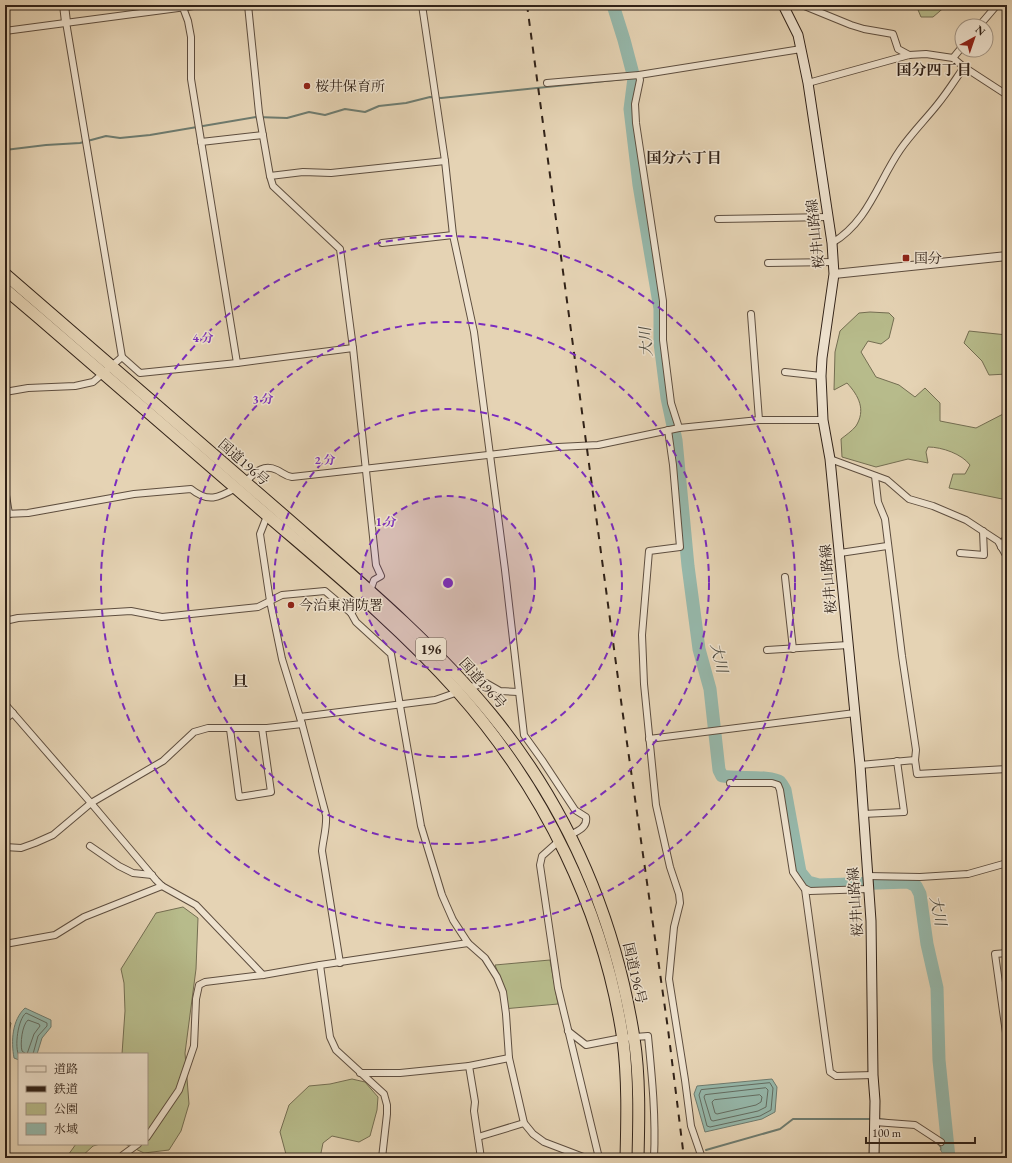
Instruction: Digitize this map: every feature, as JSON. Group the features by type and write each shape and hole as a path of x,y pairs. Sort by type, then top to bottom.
{"highway":[{"name":"国道196号","path":"5,274 107,370"},
{"name":"国道196号","path":"5,288 107,370 367,595 429,662 462,690 499,725 539,780 570,835 594,888 616,951 634,1037 638,1101 638,1158"},
{"name":"国道196号","path":"240,485 267,516 367,595"},
{"name":"国道196号","path":"462,690 528,785 570,864 597,932 607,968 622,1038 627,1100 626,1158"}],"main road":[{"name":"桜井山路線","path":"783,6 798,35 808,83 834,262 834,274 822,358 821,376 823,420 830,459 860,765 867,876 872,921 873,1075 875,1101 874,1158"}],"street":[{"path":"64,5 122,357 140,373 237,363 352,348"},
{"path":"5,31 182,6 200,5"},
{"path":"248,5 259,114 273,186 340,249 376,565 381,576 374,580 367,595 351,613"},
{"path":"422,5 445,161 453,235 474,332 505,570 524,735 575,810 586,817 587,821 585,825 559,841 542,856 540,865 558,988 599,1158"},
{"path":"783,6 802,5 851,25 893,34 898,49 909,55"},
{"path":"985,18 996,5"},
{"path":"182,6 188,22 191,37 190,79 237,363"},
{"path":"547,83 639,75 801,49"},
{"path":"808,83 909,55 926,54 953,58 964,67 1007,95"},
{"path":"832,243 844,236 858,220 875,195 899,151 937,104 964,67"},
{"path":"639,75 640,80 635,104 636,123 663,301 663,340 671,403 679,428"},
{"path":"200,142 263,135"},
{"path":"270,176 303,172 331,173 445,161"},
{"path":"718,219 828,217"},
{"path":"382,243 453,235"},
{"path":"834,274 1007,256"},
{"path":"768,263 834,262"},
{"path":"751,314 759,420"},
{"path":"5,392 28,388 75,386 93,382 122,357"},
{"path":"786,372 821,376"},
{"path":"5,489 7,514 28,513 134,494 191,489 200,496 211,498 223,496 240,485 257,470 262,468 276,470 285,476 292,477 558,447 598,444 679,428 759,420 823,420"},
{"path":"668,430 673,465 680,547 649,551 642,635 644,684 656,806 680,903 674,927 669,979 691,1126 702,1158"},
{"path":"830,459 887,480 910,499 950,512 966,520 998,541 1007,557"},
{"path":"875,476 878,502 885,519 887,546 916,750 915,760 917,774 1007,769"},
{"path":"267,516 260,534 270,601 282,659 302,724 326,815 326,828 323,838 322,851 340,963"},
{"path":"960,553 984,555 983,531"},
{"path":"1001,547 1007,536"},
{"path":"840,553 887,546"},
{"path":"785,577 793,649"},
{"path":"5,621 18,618 131,611 162,617 258,607 282,596 325,591 351,613 356,622 391,654 421,826 442,895 452,920 468,943 485,958 497,977 503,992 509,1058 524,1123 533,1134 544,1142 586,1158"},
{"path":"767,650 848,645"},
{"path":"300,717 435,700 486,683 500,691 518,692"},
{"path":"5,704 152,876 162,886 196,905 263,975"},
{"path":"5,719 13,713"},
{"path":"649,739 855,713"},
{"path":"5,847 21,848 53,835 91,803 163,761 194,732 208,728 262,728 302,724"},
{"path":"230,729 239,797 272,792 262,728"},
{"path":"860,765 915,760"},
{"path":"863,814 904,812 897,761"},
{"path":"730,784 772,783 778,785 793,872 805,889 830,1072 836,1076 873,1075"},
{"path":"90,846 119,866 133,873 152,876"},
{"path":"867,876 920,877 968,874 1007,863"},
{"path":"5,944 55,936 84,917 162,886"},
{"path":"805,889 810,891 869,889"},
{"path":"148,1136 179,1090 189,1061 194,1046 196,999 199,985 205,982 263,975 468,943"},
{"path":"1007,954 995,954 1007,1040"},
{"path":"320,965 330,1037 336,1050 360,1074 373,1083 384,1094 387,1105 387,1114 382,1158"},
{"path":"568,1031 586,1045 622,1038 648,1036 655,1137 654,1158"},
{"path":"360,1074 400,1073 469,1066 509,1058"},
{"path":"469,1066 475,1102 474,1111 481,1158"},
{"path":"874,1122 915,1125 941,1142"},
{"path":"478,1137 524,1123"},
{"path":"122,1158 123,1155 137,1145"}],"green space":[{"path":"916,5 947,5 933,17 921,17"},
{"path":"859,313 889,313 894,318 889,338 881,344 868,341 861,352 876,377 899,385 915,397 925,388 940,403 940,421 976,428 1007,412 1007,500 949,488 953,474 965,474 970,465 957,454 945,450 928,447 926,452 928,463 908,459 876,467 842,457 841,439 856,426 861,409 858,398 847,383 834,390 835,352 840,331"},
{"path":"969,331 1007,335 1007,374 989,375 982,361 964,343"},
{"path":"183,907 198,918 196,969 185,1053 189,1104 181,1131 169,1150 144,1153 127,1145 148,1145 148,1053 122,1053 125,1011 124,983 121,969 156,913"},
{"path":"550,960 558,1004 503,1009 500,978 495,965"},
{"path":"5,1019 11,1023 5,1052"},
{"path":"352,1079 365,1082 378,1097 377,1110 370,1136 359,1142 332,1136 323,1143 320,1158 287,1158 280,1132 289,1105 309,1086 330,1084"},
{"path":"75,1145 96,1145 93,1146 80,1158 66,1158"}],"water":[{"path":"25,1008 51,1020 51,1027 42,1038 37,1053 18,1053 18,1060 14,1058 13,1038 17,1018"},
{"path":"772,1079 777,1087 775,1112 762,1119 705,1132 694,1094 697,1086"},
{"path":"945,1147 950,1148 953,1158 946,1158 940,1149"}],"waterway":[{"name":"大川","path":"613,5 634,78 630,109 639,185 660,309 660,343 667,398 676,440 688,566 699,649 710,689 719,770 722,776 761,778 775,780 781,783 785,790 800,872 808,882 819,885 908,882 916,886 920,894 927,944 937,988 939,1060 949,1158"},
{"path":"5,150 80,143 106,136 120,138 150,135 256,117 287,118 309,112 325,115 345,109 365,112 379,106 406,103 430,97 441,98 634,78"},
{"path":"706,1150 780,1129 793,1119 873,1119"},
{"path":"877,1119 887,1120"},
{"path":"937,1142 943,1150"}],"railway":[{"path":"527,5 622,708 668,1029 684,1158"}],"place":[{"name":"桜井保育所","path":"307,86"},
{"name":"国分","path":"906,258"},
{"name":"今治東消防署","path":"291,605"}],"district":[{"name":"国分四丁目","path":"934,70"},
{"name":"国分六丁目","path":"684,158"},
{"name":"旦","path":"240,681"}]}
